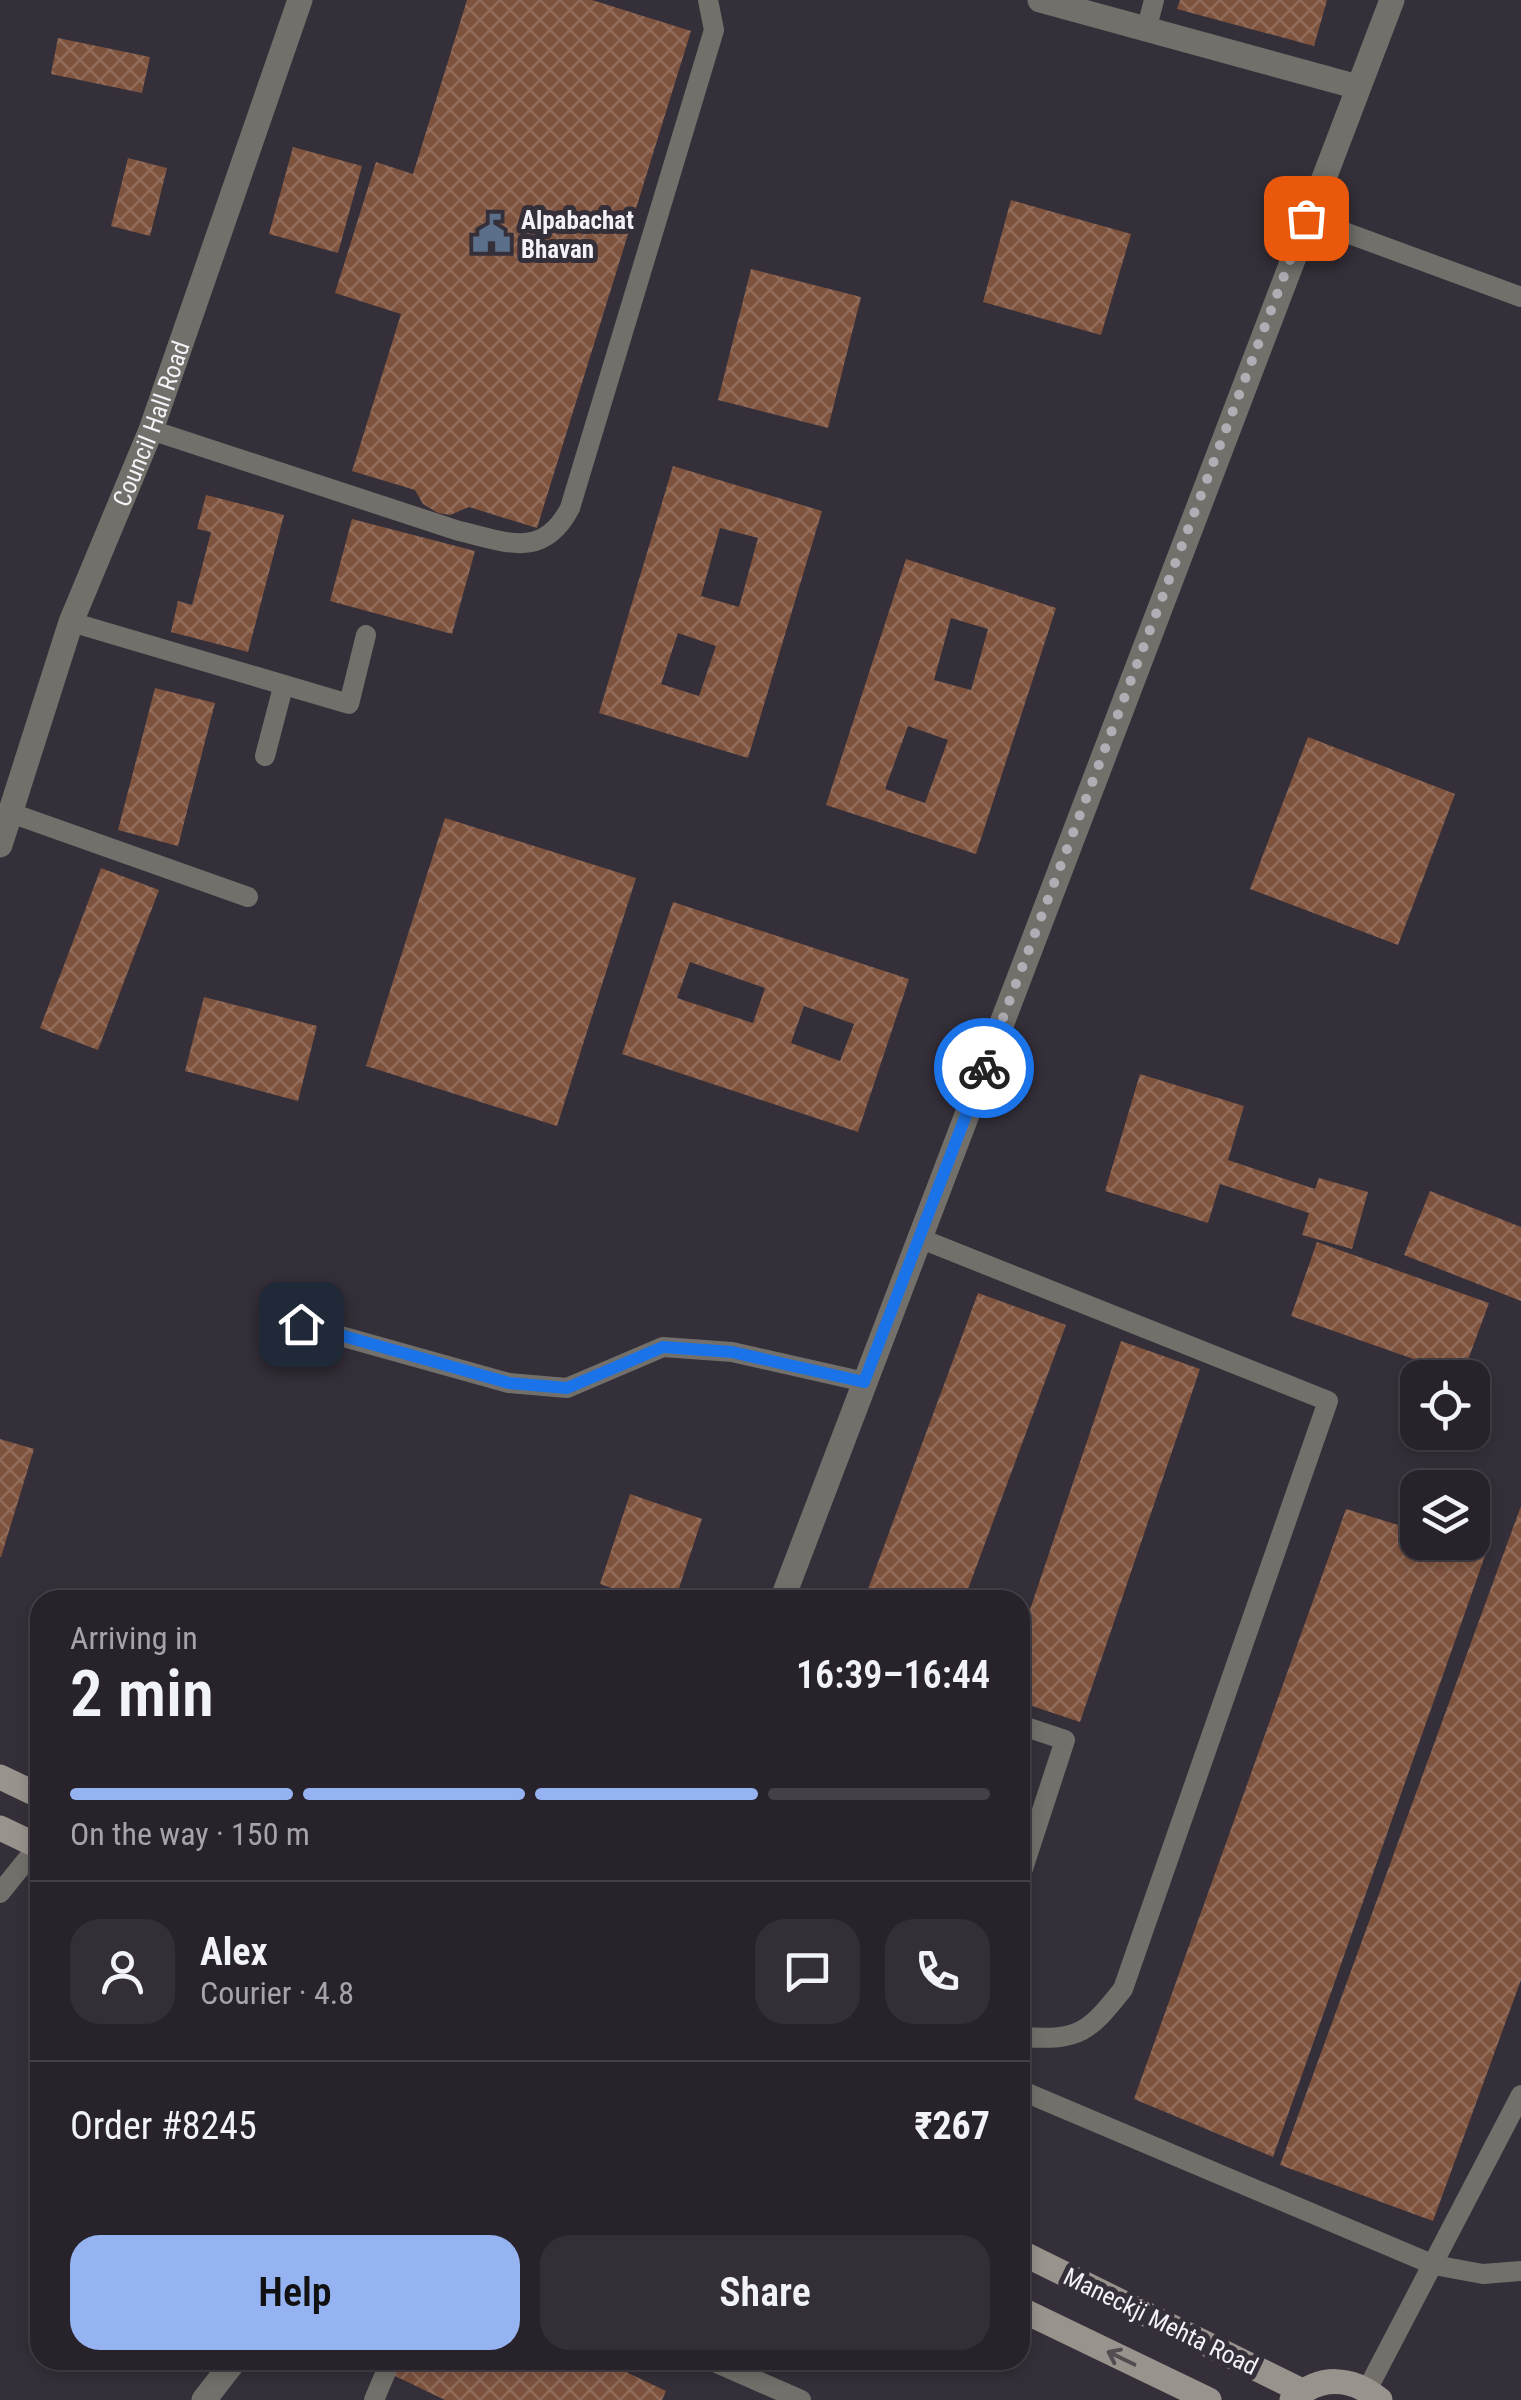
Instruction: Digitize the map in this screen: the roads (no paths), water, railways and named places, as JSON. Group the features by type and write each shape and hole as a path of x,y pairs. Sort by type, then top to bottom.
{"main road":[{"path":"0,1777 30,1791"},
{"path":"0,1828 30,1843"},
{"name":"Maneckji Mehta Road","path":"1030,2257 1297,2395"},
{"name":"Maneckji Mehta Road","path":"1030,2314 1209,2400"},
{"path":"1297,2395 1335,2380 1374,2395"}],"street":[{"name":"Council Hall Road","path":"0,844 71,622 151,430 300,0"},
{"path":"1040,0 1358,86"},
{"path":"786,1590 1392,0"},
{"path":"204,2400 226,2370"}],"lane":[{"path":"151,430 458,531 509,542 544,542 559,530 570,508 714,30 708,0"},
{"path":"1146,31 1154,0"},
{"path":"1306,218 1521,297"},
{"path":"71,622 349,704 366,635"},
{"path":"265,756 283,687"},
{"path":"11,813 248,897"},
{"path":"919,1238 1328,1401 1122,1989 1094,2026 1064,2040 1030,2038"},
{"path":"301,1324 509,1383 567,1388 663,1347 732,1352 864,1382"},
{"path":"1030,1728 1065,1740 1030,1847"},
{"path":"1030,1805 1042,1809"},
{"path":"0,1893 30,1858"},
{"path":"1030,2094 1434,2264 1482,2274 1521,2270"},
{"path":"1374,2395 1434,2264 1521,2095"},
{"path":"374,2400 387,2370"},
{"path":"733,2370 802,2400"}],"place":[{"name":"Alpabachat Bhavan","path":"491,234"}]}
